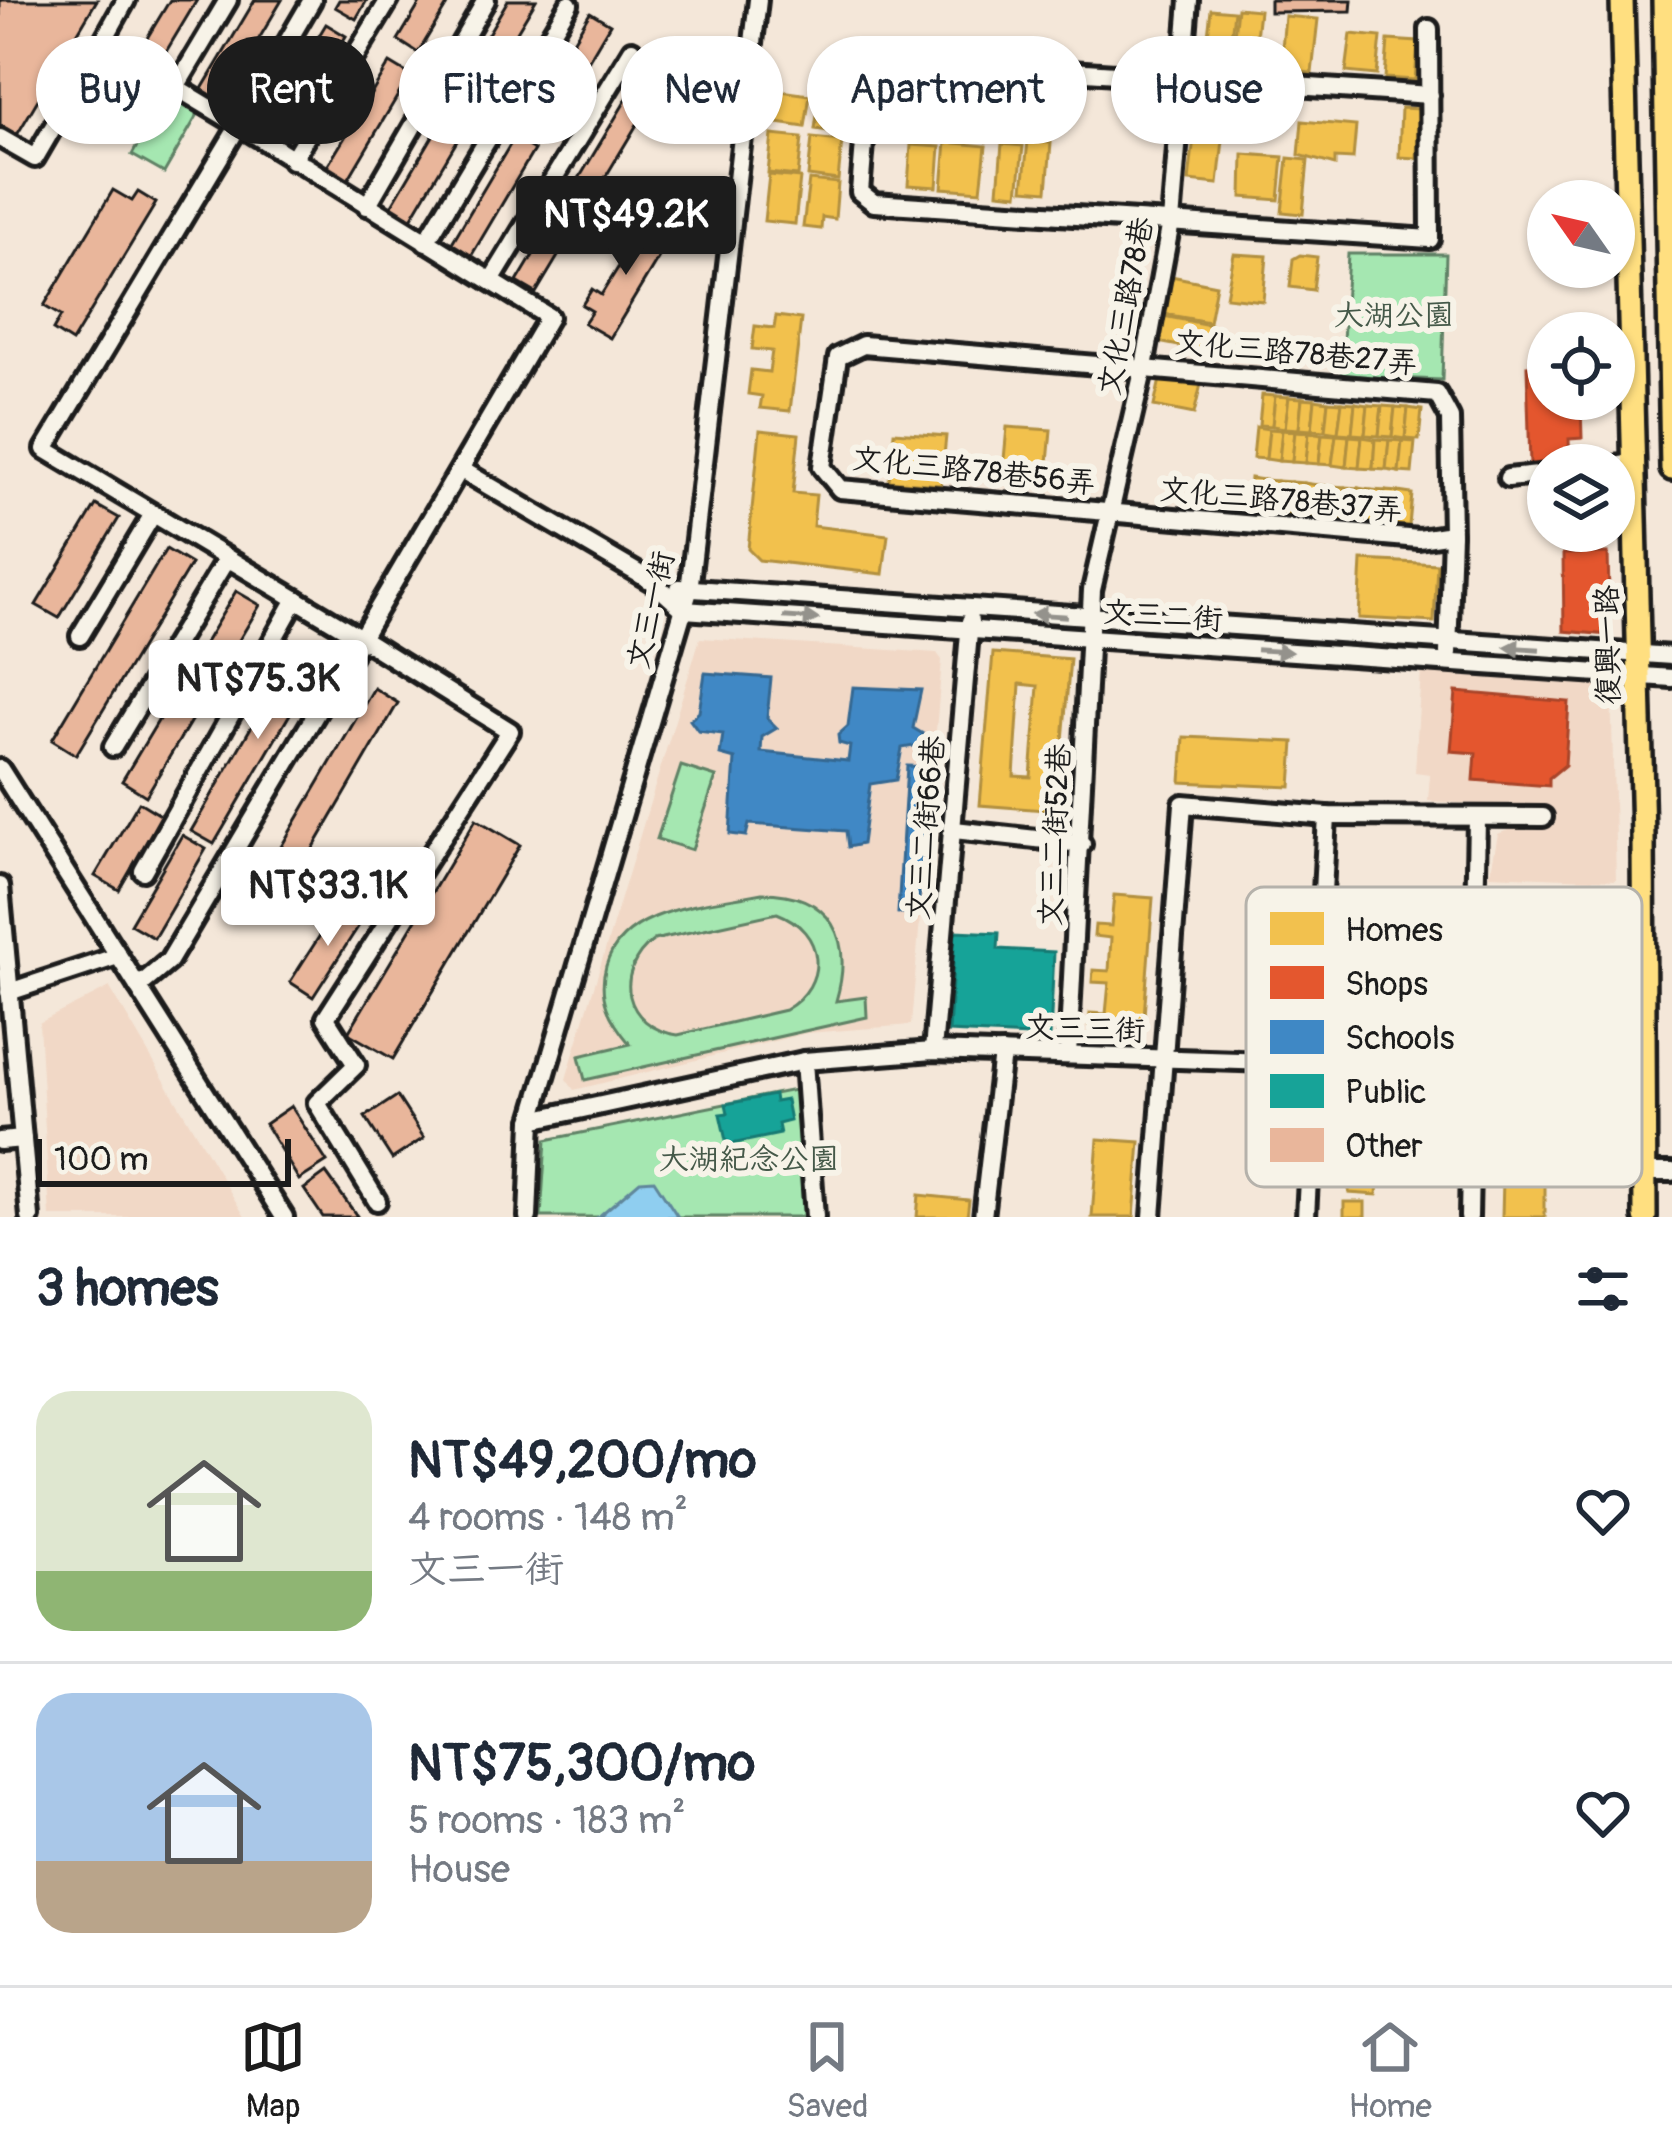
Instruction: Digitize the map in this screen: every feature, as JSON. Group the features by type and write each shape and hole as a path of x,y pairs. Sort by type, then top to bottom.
{"main road":[{"name":"復興一路","path":"1622,0 1624,444"},
{"path":"1664,0 1672,469"},
{"name":"復興一路","path":"1630,552 1638,666 1640,887"},
{"name":"復興一路","path":"1642,1074 1645,1217"}],"street":[{"path":"106,36 127,0"},
{"path":"183,75 228,0"},
{"path":"291,36 312,0"},
{"path":"292,160 389,0"},
{"path":"367,206 486,0"},
{"name":"文三一街","path":"528,1217 532,1120 688,591 758,0"},
{"name":"文化三路78巷","path":"1187,36 1190,0"},
{"path":"426,242 569,4"},
{"path":"1111,72 892,59 870,70 860,192 874,203 1430,239 1430,29"},
{"path":"490,281 621,68"},
{"path":"1305,85 1430,95"},
{"path":"0,138 35,158 43,144"},
{"path":"228,144 45,448 510,730 326,1018 356,1065 317,1103 377,1201"},
{"path":"138,987 169,961 549,317 268,144"},
{"name":"文化三路78巷","path":"1089,618 1144,367 1171,222 1177,144"},
{"name":"文化三路78巷56弄","path":"1110,511 840,489 822,467 838,357 863,345 1144,367"},
{"name":"文化三路78巷27弄","path":"1144,367 1437,394 1450,418 1452,534"},
{"path":"460,469 653,582 684,610"},
{"path":"1508,478 1527,476"},
{"name":"文化三路78巷37弄","path":"1110,511 1419,539 1452,534"},
{"path":"80,636 153,514"},
{"path":"1448,663 1452,534"},
{"path":"113,747 227,558"},
{"name":"文三二街","path":"653,582 688,591 1449,643 1638,666"},
{"path":"143,871 296,599"},
{"name":"文三二街","path":"684,610 1448,663 1638,666"},
{"name":"文三二街66巷","path":"933,1051 971,610"},
{"name":"文三二街52巷","path":"1068,1055 1093,638 1089,618"},
{"path":"1638,666 1672,656"},
{"path":"1638,666 1672,678"},
{"path":"0,769 284,1217"},
{"path":"1152,1217 1183,804 1327,816 1543,817"},
{"path":"1324,887 1327,816"},
{"path":"1476,887 1478,820"},
{"path":"954,830 1082,844"},
{"path":"0,886 30,1217"},
{"path":"9,992 118,956"},
{"name":"文三三街","path":"532,1120 804,1061 933,1051 1246,1063"},
{"path":"983,1217 1001,1053"},
{"path":"804,1061 815,1217"},
{"path":"0,1141 23,1139"},
{"path":"1644,1172 1672,1172"},
{"path":"1306,1217 1308,1187"},
{"path":"1469,1187 1469,1217"}],"shaded area":[{"path":"700,638 937,653 942,660 911,1025 807,1033 574,1090 566,1079"},
{"path":"1421,670 1611,683 1616,880 1490,875 1498,834 1513,828 1548,829 1550,809 1428,801 1430,774 1415,772"},
{"path":"110,987 245,1217 50,1217 39,1023"}],"green space":[{"path":"183,106 198,114 183,140"},
{"path":"138,144 181,144 164,173 132,155"},
{"name":"大湖公園","path":"1348,254 1446,254 1442,380 1341,376"},
{"path":"681,766 716,777 692,850 657,839"},
{"path":"762,893 806,901 821,911 832,924 842,958 836,1001 866,997 867,1017 585,1080 579,1056 630,1044 604,998 606,966 615,946 649,919 671,911","holes":["777,913 793,921 812,945 815,973 800,999 785,1010 678,1035 660,1030 636,1010 630,996 632,967 654,940"]},
{"name":"大湖紀念公園","path":"804,1088 810,1217 541,1217 546,1140"}],"water":[{"path":"654,1180 678,1217 598,1217 640,1181"}],"building: Homes":[{"path":"1237,8 1259,10 1256,36 1234,36"},
{"path":"1211,9 1234,11 1231,36 1208,36"},
{"path":"1285,16 1318,19 1312,73 1305,72 1305,36 1283,36"},
{"path":"1351,34 1381,37 1377,75 1346,72"},
{"path":"1388,40 1418,42 1415,80 1385,78"},
{"path":"783,91 807,95 805,127 783,124"},
{"path":"1401,108 1419,109 1417,158 1399,157"},
{"path":"1305,121 1356,126 1353,159 1335,158 1335,165 1299,155 1300,144 1305,144"},
{"path":"783,136 802,138 798,176 768,173 771,144 783,144"},
{"path":"811,144 842,144 838,180 808,176"},
{"path":"946,144 986,146 981,191 942,188"},
{"path":"1002,144 1023,146 1018,194 998,192"},
{"path":"1028,144 1051,144 1047,191 1023,189"},
{"path":"1193,144 1223,144 1218,184 1189,181"},
{"path":"911,145 940,147 937,187 908,185"},
{"path":"1243,154 1283,157 1279,200 1242,197"},
{"path":"1288,158 1308,160 1303,214 1282,212"},
{"path":"769,175 800,178 795,224 764,221"},
{"path":"809,180 838,183 835,219 822,217 821,229 803,227"},
{"path":"1234,254 1267,256 1263,301 1226,297"},
{"path":"1317,257 1313,290 1290,287 1293,259"},
{"path":"1166,275 1216,285 1209,322 1158,313"},
{"path":"1158,315 1210,325 1205,351 1153,341"},
{"path":"776,316 801,319 790,411 760,408 762,396 748,394 751,370 769,372 772,351 752,349 755,326 774,328"},
{"path":"1161,375 1201,384 1194,414 1154,406"},
{"path":"1262,395 1275,396 1272,426 1259,425"},
{"path":"1275,396 1289,397 1285,428 1272,426"},
{"path":"1289,397 1302,398 1299,429 1285,428"},
{"path":"1302,398 1315,399 1312,430 1299,429"},
{"path":"1315,399 1328,401 1325,431 1312,430"},
{"path":"1328,401 1342,402 1338,433 1325,431"},
{"path":"1342,402 1355,403 1352,434 1338,433"},
{"path":"1355,403 1368,405 1365,435 1352,434"},
{"path":"1368,405 1382,406 1379,436 1365,435"},
{"path":"1382,406 1395,407 1392,437 1379,436"},
{"path":"1395,407 1408,408 1405,439 1392,437"},
{"path":"1408,408 1422,410 1419,440 1405,439"},
{"path":"1007,427 1051,430 1046,485 1002,481"},
{"path":"1256,427 1269,429 1266,459 1253,458"},
{"path":"1269,429 1282,430 1279,461 1266,459"},
{"path":"760,430 799,434 793,493 816,495 813,526 888,535 883,574 759,560 748,549"},
{"path":"1282,430 1295,431 1292,462 1279,461"},
{"path":"1295,431 1309,432 1306,463 1292,462"},
{"path":"894,432 946,436 941,485 889,481"},
{"path":"1309,432 1322,434 1319,464 1306,463"},
{"path":"1322,434 1336,435 1332,465 1319,464"},
{"path":"1336,435 1349,436 1346,467 1332,465"},
{"path":"1349,436 1362,437 1359,468 1346,467"},
{"path":"1362,437 1375,439 1373,469 1359,468"},
{"path":"1375,439 1389,440 1386,470 1373,469"},
{"path":"1389,440 1402,441 1399,472 1386,470"},
{"path":"1402,441 1415,442 1412,473 1399,472"},
{"path":"1250,478 1264,480 1261,512 1247,511"},
{"path":"1264,480 1277,481 1274,514 1261,512"},
{"path":"1277,481 1291,482 1288,515 1274,514"},
{"path":"1291,482 1304,483 1301,516 1288,515"},
{"path":"1304,483 1318,485 1314,518 1301,516"},
{"path":"1318,485 1331,486 1328,519 1314,518"},
{"path":"1331,486 1345,487 1341,520 1328,519"},
{"path":"1345,487 1358,488 1355,521 1341,520"},
{"path":"1358,488 1371,490 1368,523 1355,521"},
{"path":"1371,490 1385,491 1382,524 1368,523"},
{"path":"1385,491 1398,492 1395,525 1382,524"},
{"path":"1398,492 1412,494 1409,526 1395,525"},
{"path":"1362,560 1437,564 1434,622 1359,618"},
{"path":"993,653 1070,659 1057,811 980,805","holes":["1020,684 1038,686 1031,777 1014,776"]},
{"path":"1184,737 1294,742 1291,787 1181,782"},
{"path":"1114,895 1153,898 1143,1029 1089,1025 1090,1013 1106,1014 1109,983 1092,982 1093,970 1109,971 1111,938 1094,936 1095,925 1111,926"},
{"path":"1098,1139 1140,1142 1134,1217 1092,1217"},
{"path":"1349,1187 1378,1187 1377,1195 1349,1193"},
{"path":"1503,1187 1545,1187 1545,1217 1502,1217"},
{"path":"919,1195 969,1200 967,1217 917,1217"},
{"path":"1344,1202 1365,1202 1365,1217 1344,1217"}],"building: Shops":[{"path":"1529,420 1581,420 1582,438 1569,439 1569,444 1529,444"},
{"path":"1608,553 1610,635 1564,631 1563,554"},
{"path":"1456,692 1569,702 1565,765 1549,778 1549,786 1474,780 1476,753 1451,751"}],"building: Schools":[{"path":"705,673 771,678 767,718 777,728 762,737 761,752 848,761 850,746 839,743 838,735 848,726 853,687 921,690 913,728 923,734 920,745 902,748 896,780 870,784 862,844 848,847 846,831 749,824 746,836 730,834 735,759 720,755 723,734 698,731 690,720 699,712"},
{"path":"907,766 928,767 918,915 898,913"}],"building: Public":[{"path":"955,931 999,933 998,949 1054,952 1050,1037 949,1032"},
{"path":"774,1095 775,1102 786,1100 790,1121 778,1124 780,1134 727,1145 720,1114 728,1113 726,1104"}],"building: Other":[{"path":"0,0 97,0 76,36 36,36 36,103 17,135 0,125"},
{"path":"170,0 197,0 175,36 148,36"},
{"path":"255,0 282,0 261,36 234,36"},
{"path":"339,0 367,0 356,19 335,7"},
{"path":"422,0 450,0 428,36 400,36"},
{"path":"508,0 536,0 514,36 487,36"},
{"path":"1270,0 1352,0 1351,11 1270,12"},
{"path":"590,12 610,24 597,46 597,36 576,36"},
{"path":"326,24 346,36 319,36"},
{"path":"390,63 399,68 399,94 375,134 375,88"},
{"path":"621,108 621,144 625,144 536,293 517,282"},
{"path":"341,144 369,144 346,183 325,170"},
{"path":"428,144 455,144 409,222 389,210"},
{"path":"510,144 534,150 470,258 450,246"},
{"path":"113,190 132,201 138,192 156,203 72,342 53,330 61,316 44,306"},
{"path":"644,221 671,237 610,338 584,323 592,311 582,305 592,289 601,295 626,255 614,248 627,227 637,233"},
{"path":"96,505 119,518 59,618 36,605"},
{"path":"166,549 191,564 76,755 52,740"},
{"path":"236,591 260,605 146,796 122,781"},
{"path":"301,641 325,654 214,844 191,831"},
{"path":"374,688 398,703 289,890 264,876"},
{"path":"139,802 162,816 119,890 95,876"},
{"path":"476,819 520,845 393,1059 348,1033"},
{"path":"182,835 206,849 154,938 130,924"},
{"path":"342,901 365,916 313,997 290,982"},
{"path":"397,1096 424,1138 392,1159 365,1117"},
{"path":"291,1106 327,1162 299,1180 265,1124"},
{"path":"326,1173 356,1217 323,1217 304,1189"}]}
